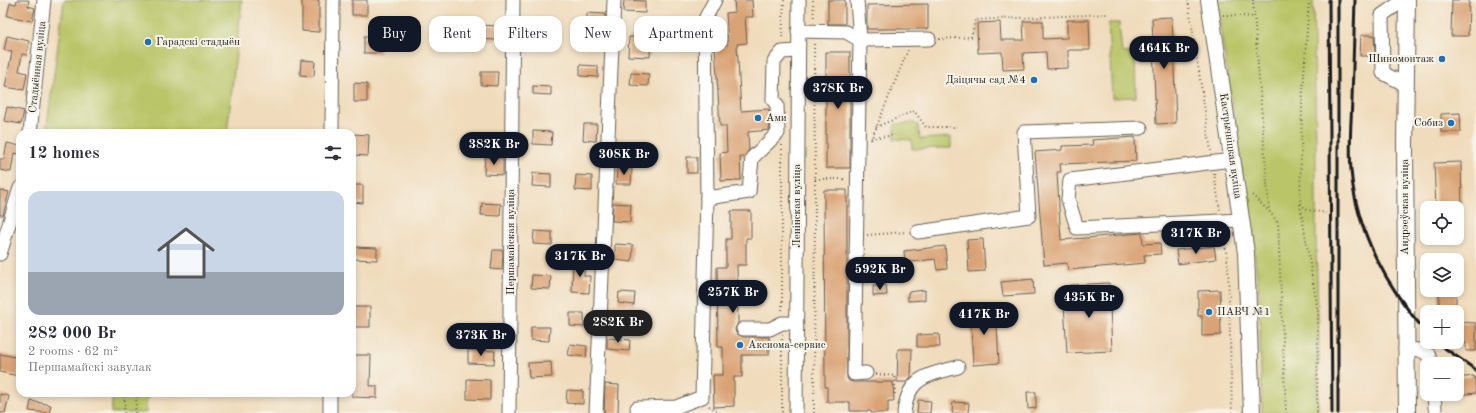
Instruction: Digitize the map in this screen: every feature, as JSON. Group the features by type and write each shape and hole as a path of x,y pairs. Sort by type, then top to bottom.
{"main road":[{"name":"Кастрычніцкая вуліца","path":"1209,0 1246,253 1252,413"},
{"name":"Андрэеўская вуліца","path":"1405,0 1405,349 1407,413"}],"street":[{"name":"Стадыённая вуліца","path":"30,129 44,0"},
{"path":"332,129 333,0"},
{"name":"Першамайская вуліца","path":"509,413 513,0"},
{"path":"596,413 614,0"},
{"path":"637,408 676,407 702,397 707,198 705,19 715,0"},
{"name":"Ленінская вуліца","path":"796,413 789,323 799,0"},
{"path":"857,0 860,40 854,374 866,373"},
{"path":"1405,0 1382,15 1382,73 1406,85"},
{"path":"798,30 846,32 860,40 929,39"},
{"path":"707,198 749,192 752,158 778,133 777,105 773,100 774,62 782,52 797,51"},
{"path":"918,232 1029,216 1024,132 1141,128"},
{"path":"1232,160 1070,180 1068,199 1077,228 1241,220"},
{"path":"0,254 16,201"},
{"path":"742,329 770,329 789,323"},
{"path":"1405,349 1420,350 1429,355 1429,357"},
{"path":"904,413 905,402 913,386 923,376 958,367"},
{"path":"330,397 330,413"},
{"path":"1434,401 1435,408"}],"path":[{"path":"782,52 784,0"},
{"path":"813,0 815,180 814,413"},
{"path":"1188,0 1228,265 1232,413"},
{"path":"1253,0 1269,211"},
{"path":"1310,0 1302,105 1300,203 1318,312 1317,413"},
{"path":"929,39 971,38 975,20 1108,14"},
{"path":"1218,14 1255,17"},
{"path":"868,145 913,39"},
{"path":"876,128 914,111 926,127 957,127"},
{"path":"871,138 895,136"},
{"path":"782,140 789,323 782,413"},
{"path":"815,180 857,179"},
{"path":"1252,195 1269,211 1278,223 1287,412"},
{"path":"1300,203 1307,210 1326,212"},
{"path":"856,235 918,232"},
{"path":"866,373 895,376 895,397"},
{"path":"124,413 125,397"},
{"path":"135,413 137,397"}],"green space":[{"name":"Гарадскі стадыён","path":"64,0 242,0 227,129 47,129"},
{"path":"1216,0 1313,0 1316,145 1316,247 1319,342 1318,413 1262,413 1259,300 1252,226"},
{"path":"1108,23 1119,23 1122,52 1135,54 1136,97 1112,98"},
{"path":"914,123 918,125 920,139 951,137 951,148 912,149 912,140 894,139 895,124"},
{"path":"113,397 147,397 146,413 111,413"}],"building":[{"path":"17,0 29,0 28,6 35,8 32,21 7,16 10,3 16,4"},
{"path":"302,0 319,0 319,32 302,31"},
{"path":"352,0 367,0 367,15 352,15"},
{"path":"624,0 645,1 645,13 623,12"},
{"path":"734,0 752,0 753,17 745,17 747,43 737,44 741,111 769,109 770,130 748,132 749,150 744,157 740,157 741,180 721,181 720,153 727,152 726,126 720,126 715,52 727,52 726,13 735,12"},
{"path":"828,0 845,0 845,24 828,24"},
{"path":"1452,0 1469,0 1468,36 1451,36"},
{"path":"928,4 928,29 867,29 867,5"},
{"path":"587,13 605,14 605,16 587,16"},
{"path":"1172,17 1176,123 1156,124 1152,18"},
{"path":"1067,20 1089,20 1090,50 1068,50 1068,68 1047,69 1046,52 1023,53 1024,69 1003,70 1002,52 978,53 977,23 1000,22 1001,40 1024,40 1023,21 1043,21 1043,39 1067,38"},
{"path":"486,25 494,26 494,40 486,39"},
{"path":"1361,35 1374,35 1375,56 1360,56"},
{"path":"7,36 29,41 27,55 22,54 19,71 27,73 24,90 5,87 12,52 4,50"},
{"path":"364,37 368,37 368,52 380,53 364,53"},
{"path":"629,37 634,37 634,52 650,52 650,57 628,56"},
{"path":"826,52 850,52 850,168 826,168"},
{"path":"301,60 315,61 314,76 300,75"},
{"path":"580,65 598,66 598,77 580,76"},
{"path":"481,72 498,72 497,86 481,85"},
{"path":"631,73 649,74 648,86 630,85"},
{"path":"354,83 367,84 367,102 354,102"},
{"path":"533,86 551,87 551,95 533,94"},
{"path":"7,107 24,111 21,124 4,121"},
{"name":"Собиз","path":"1460,113 1461,132 1441,132 1441,114"},
{"path":"584,124 597,124 596,141 583,140"},
{"path":"533,131 552,132 551,145 533,144"},
{"path":"356,134 369,135 368,156 356,155"},
{"path":"1135,137 1136,161 1060,164 1061,172 1057,172 1061,240 1142,233 1143,244 1160,243 1161,254 1144,255 1145,263 1068,270 1067,263 1044,265 1035,152 1062,150 1062,146 1093,145 1092,140"},
{"path":"7,143 16,145 16,153 14,153 11,172 0,170 0,159 4,159"},
{"path":"485,157 503,158 503,175 484,174"},
{"path":"687,157 697,157 697,173 687,173"},
{"path":"1461,162 1462,201 1436,201 1434,163"},
{"path":"617,168 632,169 631,184 616,184"},
{"path":"533,173 551,174 551,187 532,186"},
{"path":"576,175 592,176 592,191 575,190"},
{"path":"356,185 363,185 363,203 356,202"},
{"path":"0,190 9,192 3,215 0,215"},
{"path":"824,190 847,190 847,378 849,381 854,382 893,382 894,401 888,401 888,413 850,411 850,402 827,402 827,387 825,387"},
{"path":"482,203 501,204 500,216 481,215"},
{"path":"613,203 631,204 630,222 612,221"},
{"path":"731,211 751,211 751,238 746,238 746,265 737,265 738,323 735,329 736,333 743,337 769,337 769,355 742,355 742,377 734,377 734,406 714,407 713,375 723,375 723,347 718,347 717,267 726,267 726,239 731,239"},
{"path":"534,231 552,232 552,245 533,244"},
{"path":"983,239 985,271 969,272 967,240"},
{"path":"615,244 633,245 632,262 615,260"},
{"path":"945,246 947,269 937,270 935,259 905,263 904,251"},
{"path":"1214,246 1216,259 1178,264 1176,250"},
{"path":"356,247 377,248 377,260 356,259"},
{"path":"493,250 503,250 502,270 491,269"},
{"path":"573,259 585,260 584,276 590,276 589,293 572,292"},
{"path":"532,275 551,276 550,289 531,288"},
{"path":"1033,279 1034,294 1003,296 1001,282"},
{"path":"1109,283 1112,351 1067,353 1064,304 1070,304 1069,285"},
{"path":"886,285 887,295 873,296 873,286"},
{"path":"925,290 925,300 908,301 908,292"},
{"path":"1220,290 1221,335 1202,336 1202,316 1198,316 1198,291"},
{"path":"619,292 635,293 634,305 618,303"},
{"path":"1439,297 1456,297 1456,305 1439,305"},
{"path":"356,307 370,307 370,327 356,327"},
{"path":"996,307 999,363 973,365 970,308"},
{"path":"570,313 584,313 584,327 570,326"},
{"path":"1464,322 1476,323 1476,351 1466,351 1466,343 1464,343"},
{"path":"531,327 550,327 549,341 531,340"},
{"path":"939,334 940,347 917,347 917,335"},
{"path":"607,338 630,340 629,351 607,349"},
{"path":"570,344 587,346 586,357 568,355"},
{"path":"898,349 912,349 911,377 907,382 897,382"},
{"path":"468,350 495,351 494,364 468,363"},
{"path":"0,354 16,357 16,376 0,372"},
{"path":"356,355 371,355 370,386 377,386 377,398 352,397 356,397"},
{"path":"551,362 552,377 529,378 528,363"},
{"path":"1474,376 1476,393 1464,394 1464,377"},
{"path":"467,379 490,380 490,400 467,399"},
{"path":"605,384 619,385 618,413 604,413"},
{"path":"567,390 583,391 583,404 566,403"},
{"path":"1027,392 1036,392 1036,408 1028,409"},
{"path":"0,394 9,396 5,413 0,413"},
{"path":"918,400 931,401 930,413 917,413"},
{"path":"31,401 51,405 49,413 29,411"},
{"path":"953,402 969,403 968,413 952,413"}],"railway":[{"path":"1329,0 1332,413"},
{"path":"1338,0 1338,413"},
{"path":"1355,0 1350,144 1354,193 1359,215 1376,258 1399,297 1420,325"},
{"path":"1446,349 1476,370"}],"place":[{"name":"Гарадскі стадыён","path":"148,42"},
{"name":"Шиномонтаж","path":"1442,59"},
{"name":"Дзіцячы сад №4","path":"1034,80"},
{"name":"Ами","path":"758,118"},
{"name":"Собиз","path":"1451,123"},
{"name":"ПАВЧ №1","path":"1209,312"},
{"name":"Аксиома-сервис","path":"740,345"}]}
